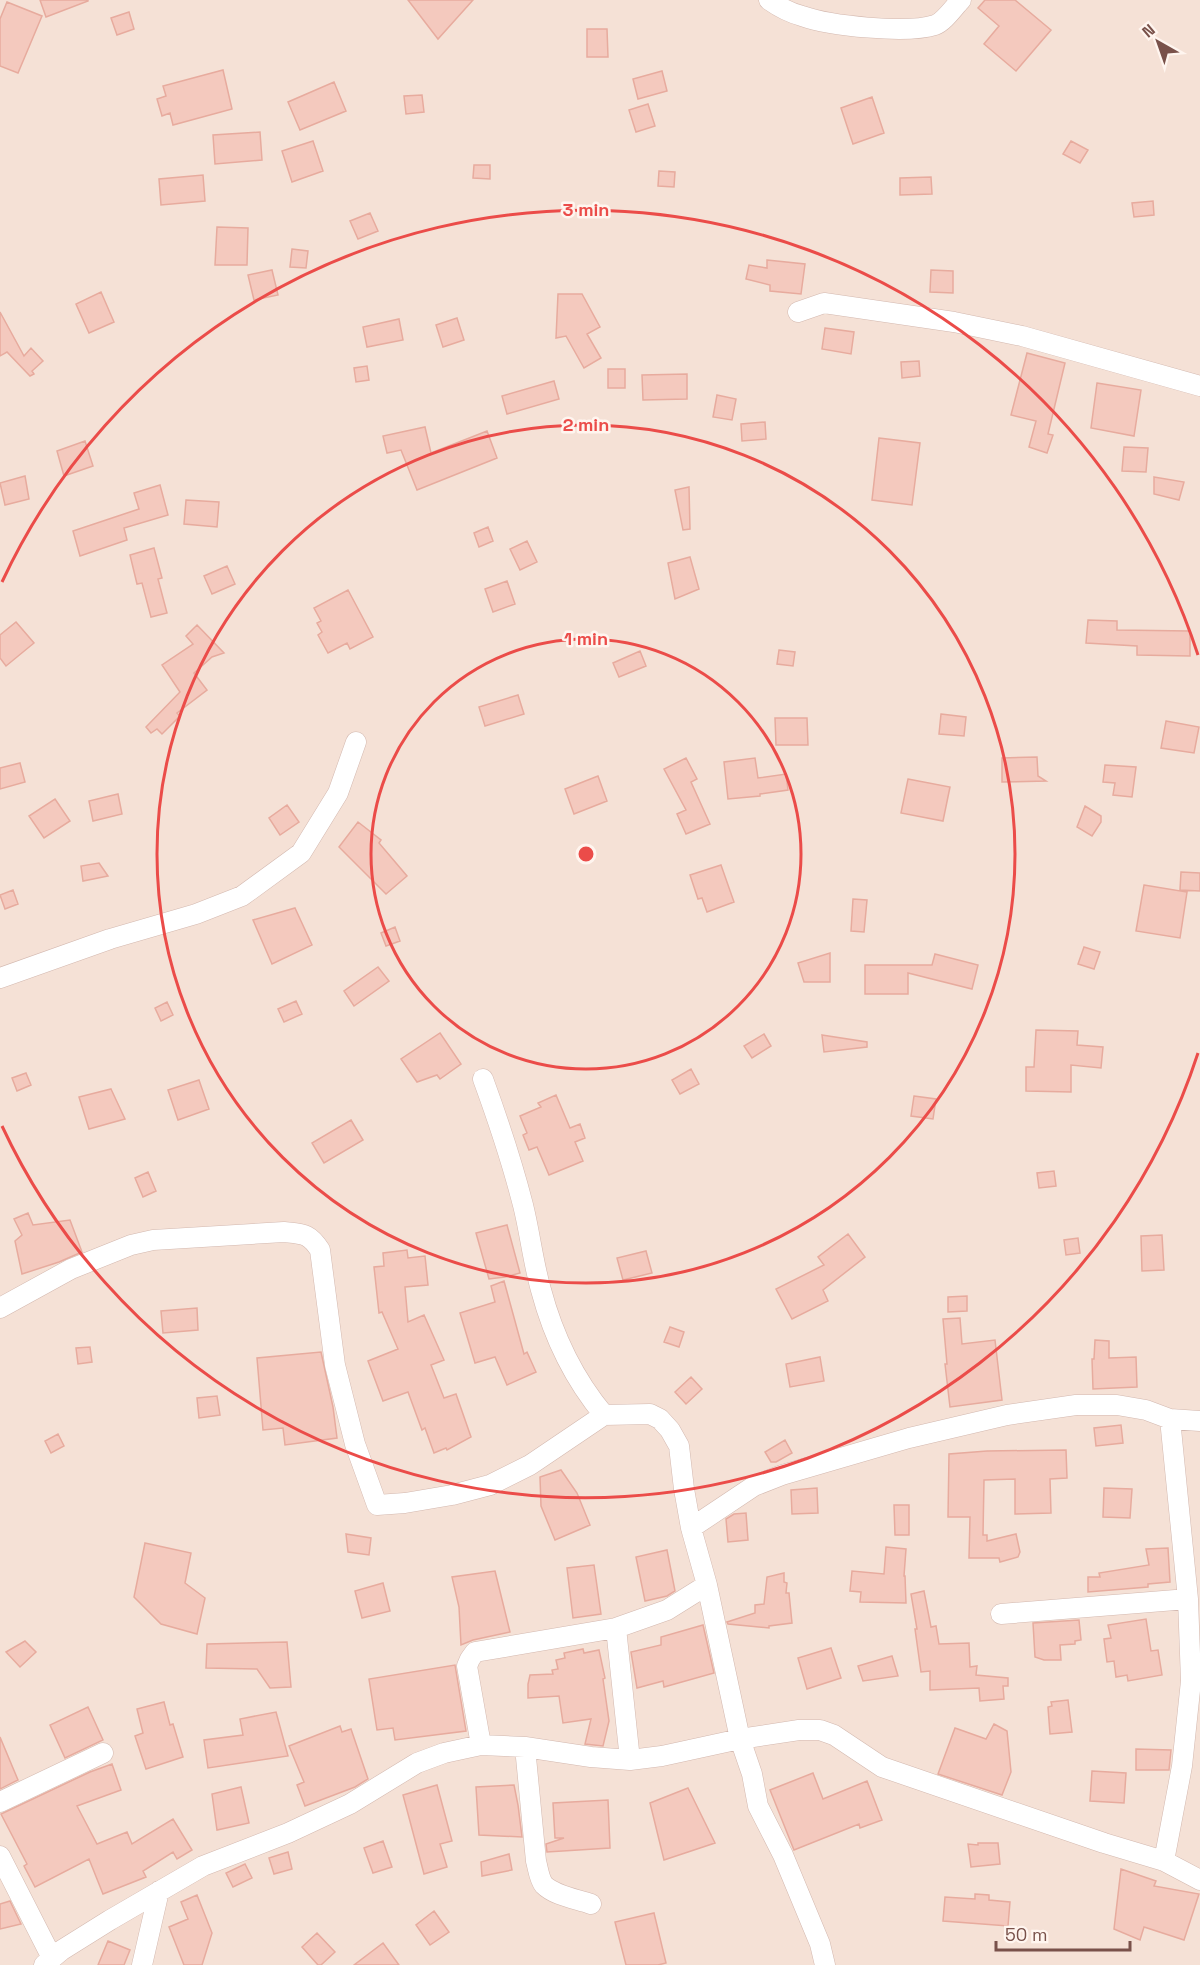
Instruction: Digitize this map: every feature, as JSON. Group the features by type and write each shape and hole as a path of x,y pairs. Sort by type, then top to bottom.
{"street":[{"path":"769,0 802,17 823,22 912,29 937,24 961,0"},
{"path":"798,312 824,303 954,322 1032,339 1200,386"},
{"path":"0,978 110,939 196,914 243,896 301,853 338,793 356,742"},
{"path":"483,1079 523,1206 541,1291 555,1332 589,1396 604,1415"},
{"path":"0,1308 71,1269 131,1245 153,1240 284,1232 302,1234 312,1238 320,1250 335,1365 355,1444 377,1505 452,1495 490,1485 530,1465 604,1415 650,1414 660,1419 670,1430 679,1446 691,1528 707,1585 740,1739 752,1774 758,1806 783,1855 809,1918 825,1965"},
{"path":"691,1528 754,1486 782,1475 909,1438 1007,1415 1076,1405 1116,1405 1146,1410 1170,1419 1200,1421"},
{"path":"1164,1861 1182,1766 1191,1681 1188,1599 1170,1419"},
{"path":"481,1745 468,1666 475,1652 616,1628 668,1610 707,1585"},
{"path":"1001,1614 1188,1599"},
{"path":"616,1628 630,1760"},
{"path":"0,1856 48,1962 90,1932 203,1866 288,1833 350,1804 417,1763 444,1753 481,1745 525,1747 591,1757 630,1760 662,1756 740,1739 799,1730 820,1730 834,1735 882,1767 1104,1843 1164,1861 1200,1880"},
{"path":"525,1747 536,1861 540,1877 544,1884 555,1892 591,1904"},
{"path":"0,1802 103,1753"},
{"path":"142,1965 159,1891"}],"shaded area":[{"path":"0,0 1200,0 1200,1965 0,1965"}],"building":[{"path":"40,0 88,0 88,1 46,17"},
{"path":"408,0 473,0 438,39"},
{"path":"985,0 1015,0 1051,30 1016,71 984,44 999,26 978,8"},
{"path":"7,2 42,16 18,73 0,66 0,19"},
{"path":"129,12 134,29 117,35 111,18"},
{"path":"587,29 607,29 608,57 587,57"},
{"path":"223,70 232,109 173,125 170,113 162,116 157,99 166,96 163,86"},
{"path":"662,71 667,91 638,99 633,79"},
{"path":"334,82 346,111 300,130 288,102"},
{"path":"422,95 424,112 406,114 404,96"},
{"path":"872,97 884,133 853,144 841,108"},
{"path":"648,104 655,126 636,132 629,110"},
{"path":"260,132 262,160 215,164 213,135"},
{"path":"313,141 323,171 292,182 282,151"},
{"path":"1071,141 1088,150 1080,163 1063,154"},
{"path":"474,165 490,165 490,179 473,178"},
{"path":"659,171 675,172 674,187 658,186"},
{"path":"203,175 205,201 161,205 159,179"},
{"path":"931,177 932,194 900,195 900,178"},
{"path":"1153,201 1154,215 1134,217 1132,203"},
{"path":"370,213 378,231 358,239 350,221"},
{"path":"217,227 248,228 247,265 215,265"},
{"path":"292,249 308,251 306,268 290,267"},
{"path":"767,260 805,264 801,294 770,291 770,285 746,279 749,265 767,268"},
{"path":"272,270 278,295 254,300 248,275"},
{"path":"931,270 953,271 953,293 930,292"},
{"path":"101,292 114,322 89,333 76,304"},
{"path":"558,294 582,294 600,327 587,334 601,358 584,368 566,336 556,338"},
{"path":"0,312 24,356 31,348 43,361 32,371 34,374 30,376 7,352 0,356"},
{"path":"457,318 464,340 443,347 436,325"},
{"path":"399,319 403,340 367,347 363,327"},
{"path":"825,328 854,332 851,354 822,349"},
{"path":"1027,353 1065,363 1048,434 1053,435 1047,453 1029,447 1036,421 1011,415"},
{"path":"919,361 920,376 902,378 901,362"},
{"path":"367,366 369,380 356,382 354,368"},
{"path":"608,369 625,369 625,388 608,388"},
{"path":"687,374 687,399 643,400 642,375"},
{"path":"554,381 559,399 507,414 502,396"},
{"path":"1097,383 1141,390 1134,436 1091,428"},
{"path":"717,395 736,399 732,420 713,417"},
{"path":"765,422 766,439 742,441 741,424"},
{"path":"425,427 431,453 487,431 497,458 417,490 401,450 387,453 383,436"},
{"path":"879,438 920,443 912,505 872,500"},
{"path":"85,441 93,466 64,476 57,451"},
{"path":"1124,447 1148,448 1146,472 1122,471"},
{"path":"25,476 29,499 5,505 0,483"},
{"path":"1154,477 1184,482 1179,500 1154,494"},
{"path":"160,485 168,515 124,528 127,540 80,556 73,531 139,509 134,493"},
{"path":"689,487 690,529 683,530 675,490"},
{"path":"186,500 219,502 217,527 184,524"},
{"path":"488,527 493,541 479,547 474,533"},
{"path":"527,541 537,562 520,570 510,549"},
{"path":"154,548 162,578 158,579 167,613 151,617 142,583 137,584 130,555"},
{"path":"690,557 699,589 675,599 668,563"},
{"path":"227,566 235,584 212,594 204,576"},
{"path":"507,581 515,604 493,612 485,589"},
{"path":"348,590 373,637 350,649 347,643 328,653 318,635 322,632 317,623 321,621 314,608"},
{"path":"1088,620 1117,621 1117,630 1190,631 1190,656 1137,655 1137,646 1086,643"},
{"path":"16,622 34,643 6,666 0,658 0,635"},
{"path":"197,625 224,653 212,657 194,673 207,690 177,713 180,716 162,734 157,729 151,733 146,727 180,692 162,665 193,644 186,636"},
{"path":"779,650 795,652 793,666 777,664"},
{"path":"640,651 646,666 619,677 613,663"},
{"path":"518,695 524,714 485,726 479,707"},
{"path":"941,714 966,717 964,736 939,734"},
{"path":"775,718 807,718 808,745 776,745"},
{"path":"1166,721 1199,727 1194,753 1161,748"},
{"path":"1037,757 1038,776 1046,781 1002,782 1002,758"},
{"path":"686,758 697,779 691,782 710,824 686,834 677,814 686,810 664,769"},
{"path":"755,758 758,778 786,774 788,790 728,799 724,762"},
{"path":"20,763 25,782 0,789 0,768"},
{"path":"1105,765 1136,767 1132,797 1113,795 1115,783 1103,782"},
{"path":"598,776 607,801 574,814 565,789"},
{"path":"908,779 950,787 943,821 901,813"},
{"path":"118,794 122,814 93,821 89,801"},
{"path":"55,799 70,821 44,838 29,816"},
{"path":"287,805 299,822 280,835 269,818"},
{"path":"1085,806 1101,816 1101,822 1092,836 1077,827"},
{"path":"358,822 381,840 379,843 407,876 386,894 339,847"},
{"path":"99,863 108,876 83,881 81,866"},
{"path":"721,865 734,902 707,912 702,898 698,899 690,875"},
{"path":"1181,872 1200,873 1200,891 1180,890"},
{"path":"1144,885 1187,892 1180,938 1136,931"},
{"path":"13,890 18,904 5,909 0,895"},
{"path":"853,899 867,900 864,932 851,931"},
{"path":"295,908 312,945 272,964 253,920"},
{"path":"395,927 400,941 386,946 381,933"},
{"path":"1084,947 1100,952 1094,969 1078,964"},
{"path":"830,953 830,982 804,982 798,963"},
{"path":"935,954 978,965 972,989 908,973 908,994 865,994 865,965 932,965"},
{"path":"378,967 389,981 354,1006 344,991"},
{"path":"296,1001 302,1014 284,1022 278,1009"},
{"path":"167,1002 173,1015 161,1021 155,1008"},
{"path":"1036,1030 1078,1031 1077,1045 1103,1047 1101,1068 1071,1065 1071,1092 1026,1091 1026,1067 1034,1067"},
{"path":"440,1033 461,1064 440,1079 437,1075 417,1082 401,1059"},
{"path":"764,1034 771,1046 752,1058 744,1046"},
{"path":"822,1035 867,1042 867,1047 824,1052"},
{"path":"691,1069 699,1084 680,1094 672,1080"},
{"path":"26,1073 31,1085 17,1091 12,1078"},
{"path":"199,1080 209,1109 178,1120 168,1090"},
{"path":"111,1089 125,1119 89,1129 79,1097"},
{"path":"556,1095 570,1128 580,1124 585,1138 575,1142 583,1161 549,1175 537,1147 529,1150 523,1135 527,1133 520,1116 541,1107 538,1103"},
{"path":"914,1096 936,1099 933,1119 911,1116"},
{"path":"351,1120 363,1140 324,1163 312,1143"},
{"path":"1054,1171 1056,1186 1039,1188 1037,1173"},
{"path":"148,1172 156,1191 143,1197 135,1178"},
{"path":"28,1213 33,1225 70,1220 82,1252 22,1274 15,1241 22,1235 14,1219"},
{"path":"507,1225 520,1273 489,1279 476,1233"},
{"path":"848,1234 865,1257 823,1290 828,1301 792,1319 776,1289 824,1265 818,1257"},
{"path":"1162,1235 1164,1270 1142,1271 1141,1236"},
{"path":"1078,1238 1080,1253 1066,1255 1064,1240"},
{"path":"407,1250 408,1258 425,1256 428,1285 405,1287 408,1322 424,1315 444,1360 431,1365 444,1398 456,1394 471,1437 447,1450 446,1448 434,1453 425,1428 422,1430 408,1392 383,1401 368,1361 398,1349 382,1312 379,1313 374,1267 384,1266 383,1253"},
{"path":"646,1251 652,1273 623,1280 617,1258"},
{"path":"504,1281 524,1354 527,1352 536,1372 507,1385 495,1357 475,1363 460,1313 495,1302 491,1286"},
{"path":"967,1296 967,1311 948,1312 948,1297"},
{"path":"197,1308 198,1330 163,1333 161,1311"},
{"path":"960,1318 962,1344 995,1340 1002,1400 950,1407 943,1319"},
{"path":"670,1327 684,1332 679,1347 664,1342"},
{"path":"1095,1340 1109,1341 1109,1358 1136,1357 1137,1387 1093,1389 1092,1359 1094,1359"},
{"path":"90,1347 92,1362 78,1364 76,1348"},
{"path":"321,1352 337,1438 285,1445 283,1428 263,1430 257,1358"},
{"path":"820,1357 824,1381 790,1387 786,1364"},
{"path":"691,1377 702,1389 686,1404 675,1392"},
{"path":"217,1396 220,1415 199,1418 197,1398"},
{"path":"1121,1425 1123,1443 1096,1446 1094,1428"},
{"path":"58,1434 64,1446 51,1453 45,1441"},
{"path":"785,1440 792,1453 776,1462 771,1462 765,1452"},
{"path":"1066,1450 1067,1478 1050,1479 1051,1513 1015,1514 1015,1479 984,1480 983,1535 987,1535 987,1541 1016,1534 1020,1552 1018,1557 1000,1562 999,1558 969,1558 970,1517 948,1517 949,1454"},
{"path":"561,1470 577,1493 590,1525 555,1540 541,1506 540,1477"},
{"path":"817,1488 818,1513 792,1514 791,1490"},
{"path":"1104,1488 1132,1489 1130,1518 1103,1517"},
{"path":"894,1505 909,1505 909,1535 895,1535"},
{"path":"746,1513 748,1540 728,1542 726,1519 734,1514"},
{"path":"346,1534 371,1538 369,1555 348,1552"},
{"path":"145,1543 191,1553 185,1583 205,1598 197,1634 161,1624 134,1597"},
{"path":"886,1547 906,1549 904,1576 906,1603 860,1602 861,1592 850,1591 852,1571 884,1574"},
{"path":"1168,1548 1170,1582 1148,1584 1148,1587 1088,1592 1088,1577 1100,1577 1099,1573 1149,1565 1146,1549"},
{"path":"667,1550 675,1591 667,1596 645,1601 636,1557"},
{"path":"594,1565 601,1614 573,1618 567,1568"},
{"path":"495,1571 510,1632 461,1645 459,1607 452,1577"},
{"path":"784,1573 792,1623 769,1626 769,1628 728,1624 727,1622 755,1613 755,1605 764,1604 767,1577"},
{"path":"383,1583 390,1611 362,1618 355,1591"},
{"path":"924,1591 931,1627 936,1626 939,1644 969,1643 970,1667 977,1666 976,1675 1008,1678 1008,1686 1003,1686 1004,1699 980,1701 979,1688 930,1690 930,1671 921,1672 911,1594"},
{"path":"1146,1619 1151,1651 1158,1650 1162,1675 1128,1681 1127,1675 1116,1677 1114,1661 1107,1662 1104,1639 1111,1638 1108,1625"},
{"path":"1079,1620 1081,1640 1075,1641 1075,1644 1060,1645 1061,1660 1044,1660 1035,1657 1033,1623"},
{"path":"703,1625 714,1673 664,1687 663,1681 637,1688 631,1652 661,1645 661,1637"},
{"path":"25,1641 36,1652 20,1667 6,1652"},
{"path":"287,1642 291,1687 270,1688 257,1669 206,1668 207,1644"},
{"path":"831,1648 841,1678 807,1689 798,1658"},
{"path":"583,1649 584,1653 599,1650 605,1678 603,1679 609,1721 603,1746 585,1744 591,1719 563,1723 559,1696 528,1698 530,1675 553,1674 552,1670 558,1669 556,1660 565,1658 564,1653"},
{"path":"892,1656 898,1676 863,1681 858,1666"},
{"path":"455,1665 466,1731 395,1740 393,1728 377,1730 369,1679"},
{"path":"1068,1700 1072,1732 1050,1734 1048,1707 1052,1706 1051,1702"},
{"path":"164,1702 170,1725 173,1724 183,1757 146,1769 135,1736 143,1733 137,1709"},
{"path":"88,1707 103,1740 65,1758 50,1725"},
{"path":"276,1712 288,1756 208,1768 204,1740 243,1735 240,1719"},
{"path":"994,1724 1007,1731 1011,1772 1002,1795 938,1774 955,1728 986,1739"},
{"path":"340,1726 342,1732 351,1729 368,1779 355,1787 305,1806 297,1785 304,1782 289,1746"},
{"path":"0,1737 18,1780 0,1789"},
{"path":"1136,1749 1171,1750 1169,1770 1136,1770"},
{"path":"112,1764 121,1790 77,1806 97,1844 127,1832 132,1844 173,1819 192,1850 177,1859 173,1852 143,1871 146,1877 103,1894 89,1859 35,1887 24,1866 27,1864 1,1814"},
{"path":"1092,1771 1126,1773 1124,1803 1090,1801"},
{"path":"813,1773 823,1799 867,1781 882,1820 860,1828 859,1824 794,1850 770,1790"},
{"path":"437,1785 452,1841 440,1844 447,1867 424,1874 403,1795"},
{"path":"514,1785 522,1837 479,1835 476,1787"},
{"path":"241,1787 249,1823 217,1830 212,1794"},
{"path":"688,1788 715,1843 664,1860 650,1803"},
{"path":"608,1800 610,1848 547,1852 546,1844 564,1838 555,1838 553,1803"},
{"path":"383,1841 392,1867 373,1873 364,1848"},
{"path":"978,1843 998,1843 1000,1864 971,1867 968,1844 978,1845"},
{"path":"288,1852 292,1869 274,1874 269,1858"},
{"path":"509,1854 512,1870 482,1876 481,1862"},
{"path":"245,1864 252,1878 233,1887 226,1873"},
{"path":"1121,1869 1156,1881 1154,1886 1199,1894 1184,1940 1144,1927 1140,1940 1114,1929"},
{"path":"975,1894 989,1895 989,1900 1010,1902 1008,1926 943,1921 945,1897 975,1899"},
{"path":"197,1895 212,1933 202,1965 184,1965 169,1927 188,1919 181,1902"},
{"path":"10,1901 21,1924 0,1929 0,1904"},
{"path":"434,1911 449,1932 430,1945 416,1925"},
{"path":"654,1913 666,1963 626,1965 615,1922"},
{"path":"317,1933 335,1952 321,1965 318,1965 302,1947"},
{"path":"108,1941 130,1950 124,1965 98,1965"},
{"path":"383,1943 399,1965 354,1965"}]}
